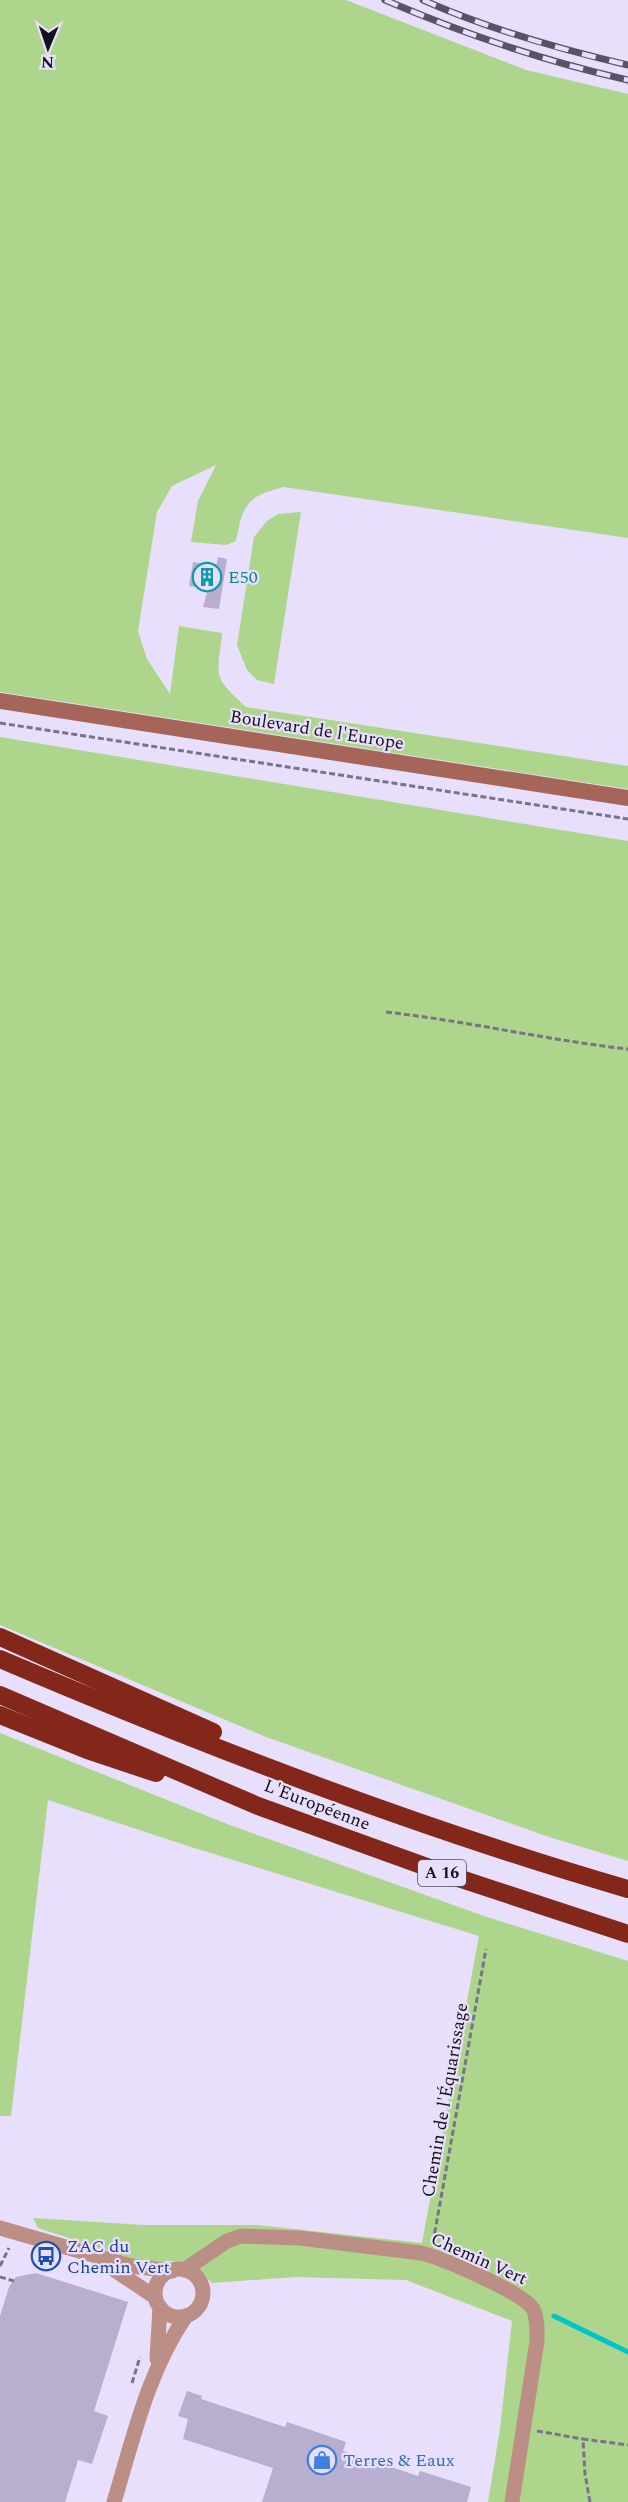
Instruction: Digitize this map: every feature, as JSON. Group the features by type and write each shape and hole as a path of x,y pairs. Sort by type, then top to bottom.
{"highway":[{"path":"0,1637 359,1800"},
{"name":"L'Européenne","path":"0,1659 236,1754 359,1800 485,1844 628,1889"},
{"name":"L'Européenne","path":"0,1695 258,1806 438,1872 628,1934"},
{"path":"0,1715 87,1750 258,1806"}],"main road":[{"name":"Boulevard de l'Europe","path":"0,701 628,798"}],"street":[{"path":"0,2228 92,2256 141,2268 178,2271 195,2276 203,2290 200,2305 193,2313 186,2316 172,2316 134,2281 92,2256"},
{"name":"Chemin Vert","path":"178,2271 227,2241 249,2236 300,2238 431,2255 521,2297 532,2308 537,2321 537,2341 512,2502"},
{"path":"114,2502 154,2374 159,2343 159,2281 178,2271"},
{"path":"154,2374 171,2339 186,2316"}],"path":[{"path":"0,723 628,819"},
{"path":"386,1012 424,1016 564,1042 628,1049"},
{"name":"Chemin de l'Équarissage","path":"431,2255 486,1949"},
{"path":"0,2245 19,2251"},
{"path":"0,2266 9,2248"},
{"path":"0,2277 14,2281"},
{"path":"130,2391 143,2347"},
{"path":"522,2429 628,2445"},
{"path":"583,2439 585,2474 590,2502"}],"green space":[{"path":"0,0 346,0 526,70 628,94 628,538 284,487 254,498 241,518 236,541 226,545 191,542 198,501 216,465 172,486 157,512 138,631 147,659 170,694 179,626 222,633 219,675 227,688 246,707 628,766 628,789 0,692"},
{"path":"301,512 274,684 257,680 247,670 237,645 254,537 267,521 278,514"},
{"path":"0,737 628,841 628,1861 549,1837 266,1737 0,1625"},
{"path":"0,1733 227,1824 484,1916 628,1961 628,2502 488,2502 500,2429 512,2321 406,2280 295,2277 212,2283 192,2263 170,2261 151,2265 38,2228 33,2218 143,2225 257,2225 422,2243 479,1936 48,1800 11,2116 0,2116"}],"building":[{"name":"E50","path":"218,557 227,559 219,609 203,607 208,589 189,586 193,562 216,566"},
{"path":"36,2273 128,2302 94,2411 108,2416 92,2464 78,2460 65,2502 0,2502 0,2316 9,2287 16,2277"},
{"name":"Terres & Eaux","path":"187,2391 202,2396 201,2399 285,2427 287,2422 346,2442 343,2451 418,2476 420,2471 471,2487 467,2502 262,2502 273,2468 183,2439 188,2419 178,2416"}],"waterway":[{"path":"554,2316 628,2352"}],"railway":[{"path":"385,0 505,46 628,80"},
{"path":"423,0 524,37 628,65"}],"place":[{"name":"E50","path":"207,577"},
{"name":"ZAC du Chemin Vert","path":"46,2256"},
{"name":"Terres & Eaux","path":"322,2460"}]}
